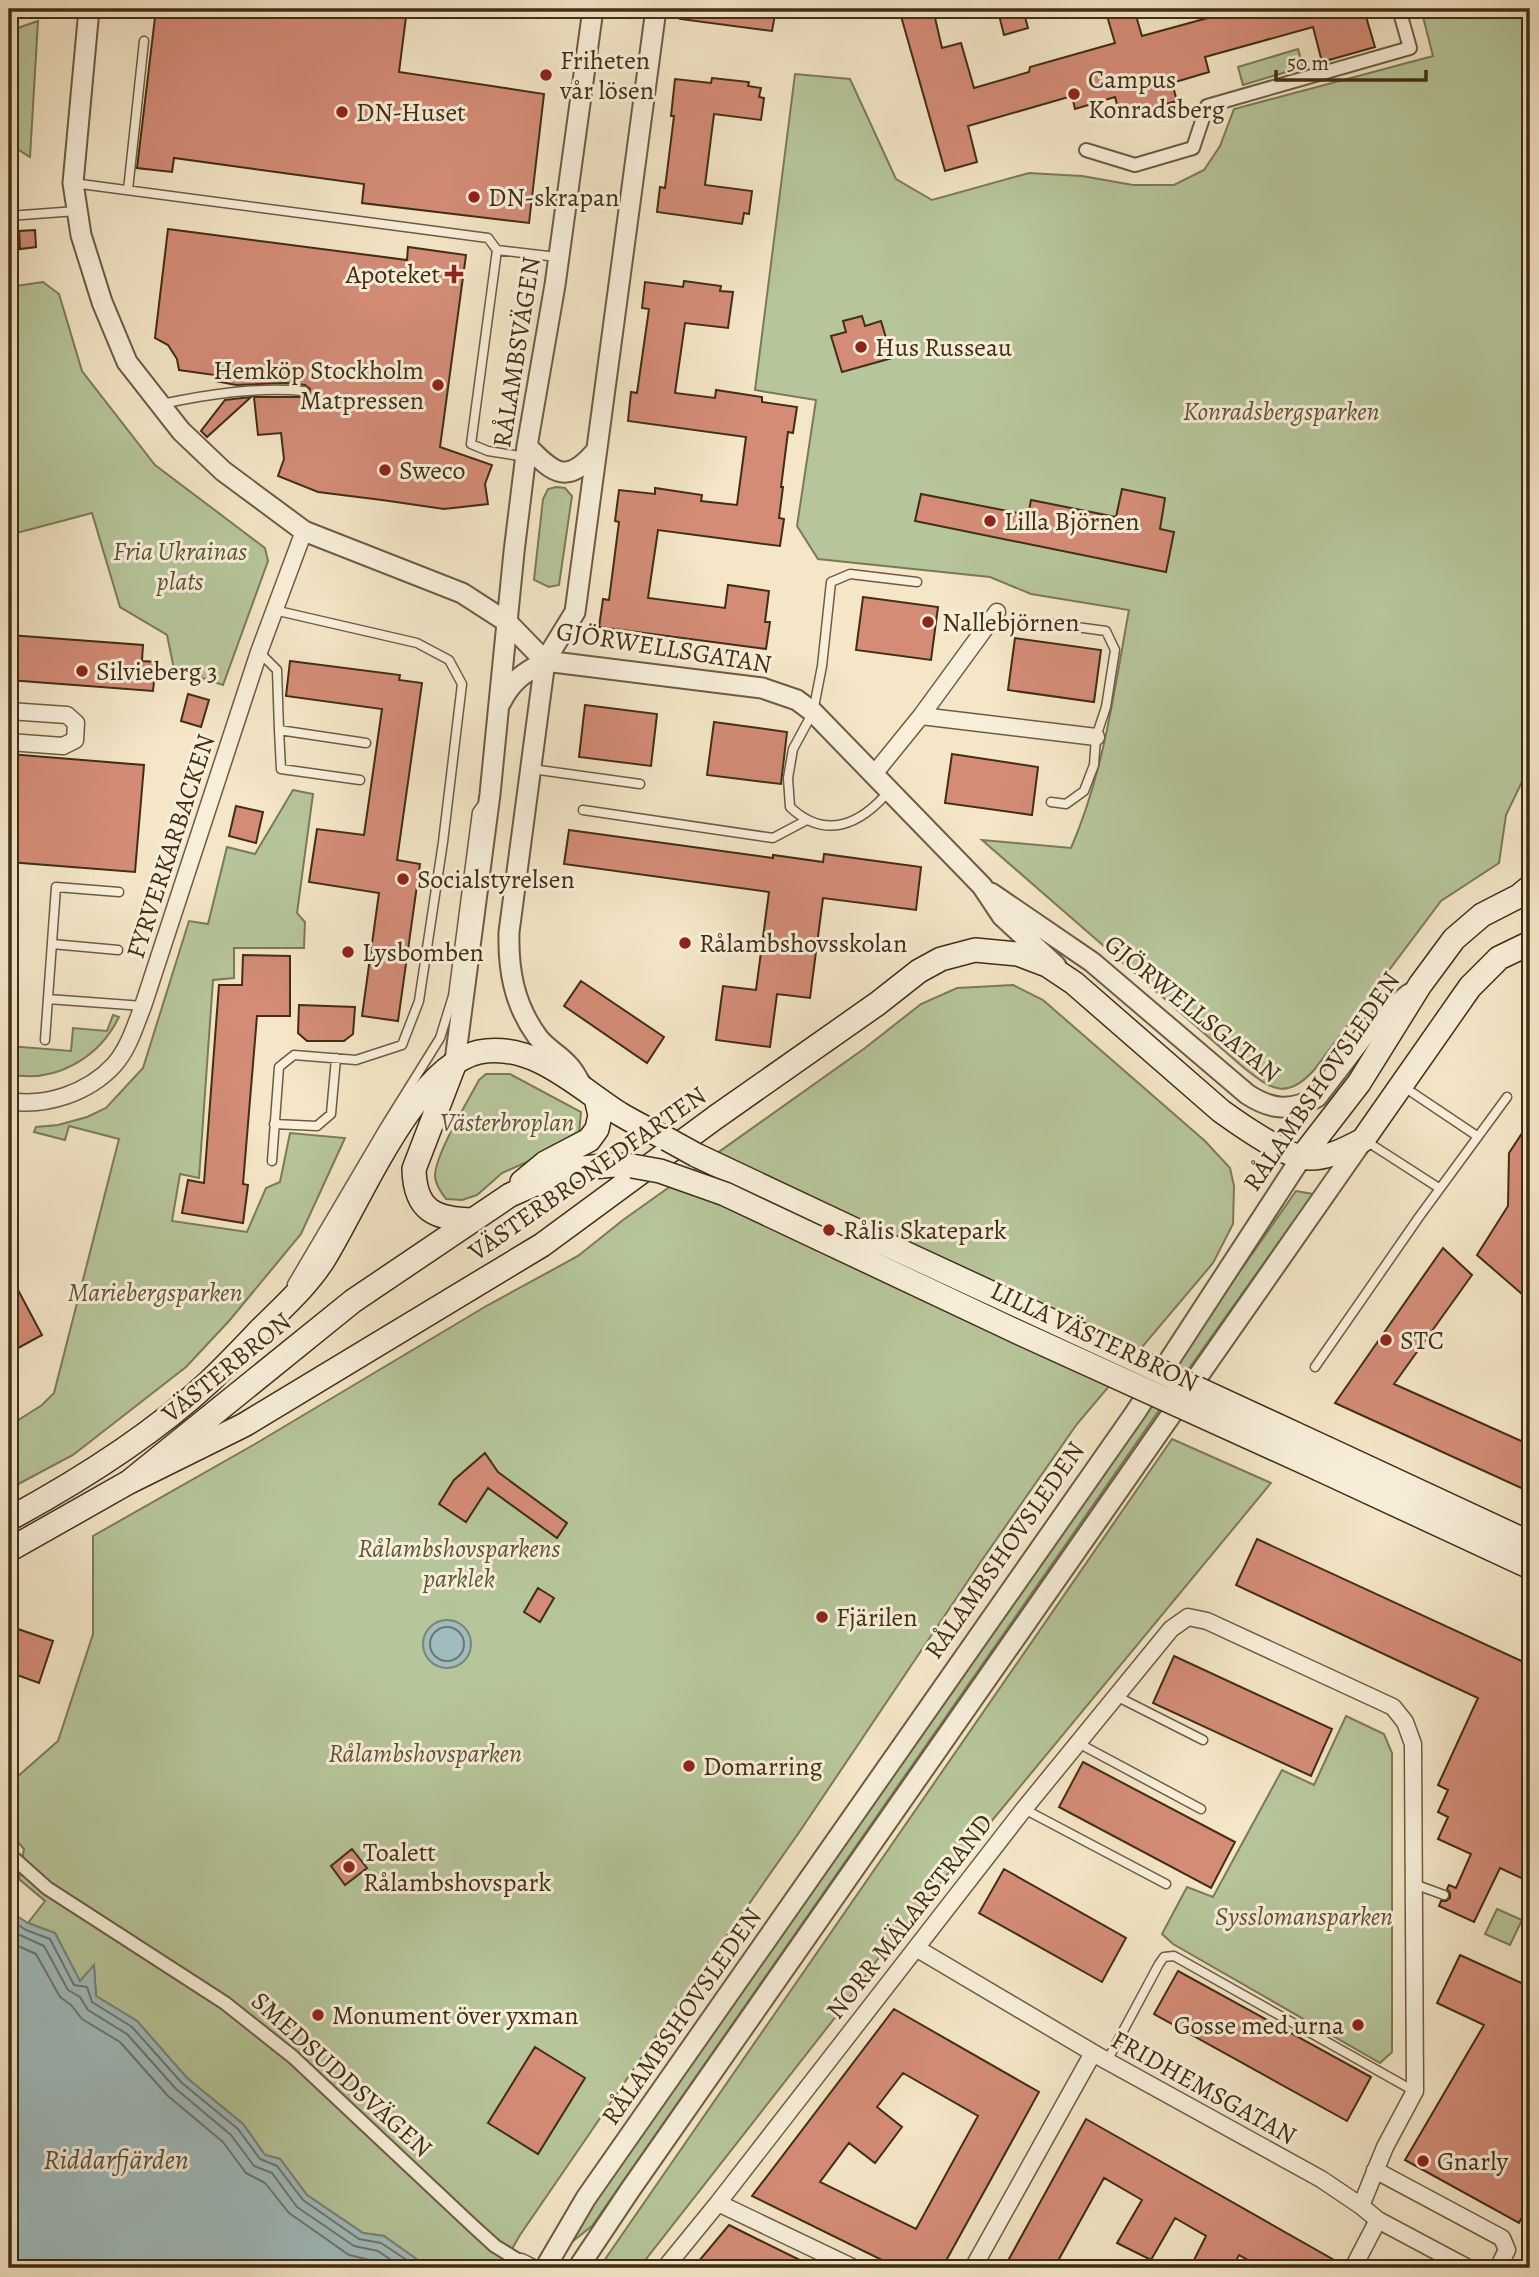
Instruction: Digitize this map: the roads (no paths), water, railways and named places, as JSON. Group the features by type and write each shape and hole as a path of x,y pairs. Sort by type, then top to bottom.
{"main road":[{"name":"RÅLAMBSHOVSLEDEN","path":"1301,1157 1359,1083 1420,985 1454,939 1482,915 1519,896 1530,887"},
{"path":"1301,1157 1321,1157 1363,1140 1470,986 1499,958 1530,943"},
{"name":"VÄSTERBRONEDFARTEN","path":"129,1482 244,1425 542,1245 919,971 941,959 975,950 1018,954 1047,965 1074,983"},
{"name":"GJÖRWELLSGATAN","path":"1074,983 1221,1111 1247,1129 1301,1157"},
{"path":"481,1051 517,1054 538,1062 590,1093 600,1115 597,1129 589,1140 545,1163 510,1195 473,1220 443,1217 428,1210 417,1193 414,1169 456,1060 481,1051"},
{"name":"VÄSTERBRON","path":"9,1519 140,1438 208,1383 303,1287 324,1260 400,1125 424,1092 456,1060"},
{"name":"LILLA VÄSTERBRON","path":"590,1093 733,1174 1324,1459 1530,1567"},
{"path":"1331,1119 1363,1140"},
{"name":"LILLA VÄSTERBRON","path":"510,1195 571,1171 613,1165 660,1171 725,1194 1022,1334 1530,1543"},
{"name":"VÄSTERBRON","path":"9,1550 129,1482 353,1301 473,1220"}],"street":[{"name":"GJÖRWELLSGATAN","path":"89,9 73,183 76,211 90,268 127,362 181,431 223,471 304,531 462,593 507,622 545,662 762,688 797,700 813,712 982,886 1002,916 1074,983"},
{"name":"RÅLAMBSVÄGEN","path":"456,1060 490,793 526,452 559,257 593,9"},
{"name":"RÅLAMBSVÄGEN","path":"590,1093 570,1066 537,1038 514,987 509,964 509,932 545,662 575,612 656,9"},
{"path":"1086,150 1135,165 1193,148 1207,106 1410,48 1399,9"},
{"path":"526,452 548,466 574,472 596,451"},
{"name":"FYRVERKARBACKEN","path":"9,1101 51,1100 71,1094 95,1081 114,1064 129,1042 259,652 304,531"},
{"path":"874,774 921,716 997,612"},
{"name":"RÅLAMBSVÄGEN","path":"500,704 509,686 545,662"},
{"path":"9,711 66,715 76,723 75,740 63,746 9,742"},
{"path":"921,716 1096,737"},
{"name":"GJÖRWELLSGATAN","path":"982,886 1092,962 1261,1103 1277,1108 1305,1104 1317,1097 1370,1028 1420,985"},
{"path":"578,2268 1363,1140"},
{"name":"RÅLAMBSHOVSLEDEN","path":"545,2268 586,2198 1135,1413 1301,1157"},
{"name":"NORR MÄLARSTRAND","path":"665,2268 1024,1809 1171,1629 1188,1617 1206,1621 1393,1707 1405,1722 1413,1744 1414,1884"},
{"name":"SMEDSUDDSVÄGEN","path":"11,1861 47,1888 235,2011 292,2057 495,2246 526,2265"},
{"path":"1361,2206 1375,2170 1415,2091 1414,1884"},
{"name":"FRIDHEMSGATAN","path":"916,1948 1100,2057 1321,2179 1378,2220 1468,2268"},
{"path":"972,2268 1100,2057"},
{"path":"1375,2170 1502,2238 1507,2249 1498,2268"},
{"path":"718,2203 854,2268"},
{"path":"1353,2268 1378,2220"}],"lane":[{"path":"128,190 144,41"},
{"path":"73,183 488,238 497,250 471,444 488,451 526,452"},
{"path":"9,258 9,216 76,211"},
{"path":"497,250 559,257"},
{"path":"159,404 216,393 273,388 303,391"},
{"path":"889,790 875,808 862,817 836,827 805,821 790,807 788,778 793,748 813,712 822,666 831,582 850,574 916,582"},
{"path":"272,1161 279,1067 294,1055 356,1060 402,1045 419,1001 443,842 462,684 449,660 417,643 274,610"},
{"path":"1051,802 1066,804 1084,791 1094,765 1096,737 1106,706 1115,650 1106,631 1054,624"},
{"path":"259,652 277,670 281,769 360,780"},
{"path":"279,730 366,743"},
{"path":"532,769 640,784"},
{"path":"274,1316 440,1038 453,996 477,812 490,793"},
{"path":"583,810 773,838 805,821"},
{"path":"45,1040 56,887 119,892"},
{"path":"52,944 118,950"},
{"path":"48,999 143,1006"},
{"path":"274,1124 317,1126 331,1114 336,1058"},
{"path":"1401,1084 1477,1136"},
{"path":"1314,1367 1439,1188 1507,1097"},
{"path":"1363,1140 1439,1188"},
{"path":"1116,1696 1203,1740"},
{"path":"1078,1743 1201,1809"},
{"path":"1024,1809 1167,1884"},
{"path":"1414,1884 1444,1895"},
{"path":"1100,2057 1164,1957 1174,1956 1415,2091"}],"water":[{"path":"447,1620 464,1627 471,1644 464,1661 447,1668 430,1661 423,1644 430,1627"},
{"name":"Riddarfjärden","path":"9,1911 28,1923 55,1933 80,1981 94,1965 96,1996 137,2021 187,2078 243,2124 265,2155 280,2159 307,2195 363,2233 384,2236 429,2268 9,2268"}],"place":[{"name":"Friheten vår lösen","path":"546,75"},
{"name":"Campus Konradsberg","path":"1074,94"},
{"name":"DN-Huset","path":"342,112"},
{"name":"DN-skrapan","path":"474,197"},
{"name":"Apoteket","path":"454,274"},
{"name":"Hus Russeau","path":"861,347"},
{"name":"Hemköp Stockholm Matpressen","path":"438,385"},
{"name":"Sweco","path":"385,470"},
{"name":"Lilla Björnen","path":"990,521"},
{"name":"Nallebjörnen","path":"928,622"},
{"name":"Silvieberg 3","path":"82,671"},
{"name":"Socialstyrelsen","path":"403,879"},
{"name":"Rålambshovsskolan","path":"685,943"},
{"name":"Lysbomben","path":"348,952"},
{"name":"Rålis Skatepark","path":"829,1230"},
{"name":"STC","path":"1386,1340"},
{"name":"Fjärilen","path":"822,1617"},
{"name":"Domarring","path":"689,1766"},
{"name":"Toalett Rålambshovspark","path":"349,1867"},
{"name":"Monument över yxman","path":"318,2015"},
{"name":"Gosse med urna","path":"1358,2025"},
{"name":"Gnarly","path":"1423,2161"}],"park label":[{"name":"Konradsbergsparken","path":"1281,411"},
{"name":"Fria Ukrainas plats","path":"180,566"},
{"name":"Västerbroplan","path":"507,1122"},
{"name":"Mariebergsparken","path":"155,1292"},
{"name":"Rålambshovsparkens parklek","path":"459,1563"},
{"name":"Rålambshovsparken","path":"425,1753"},
{"name":"Sysslomansparken","path":"1304,1916"}]}
